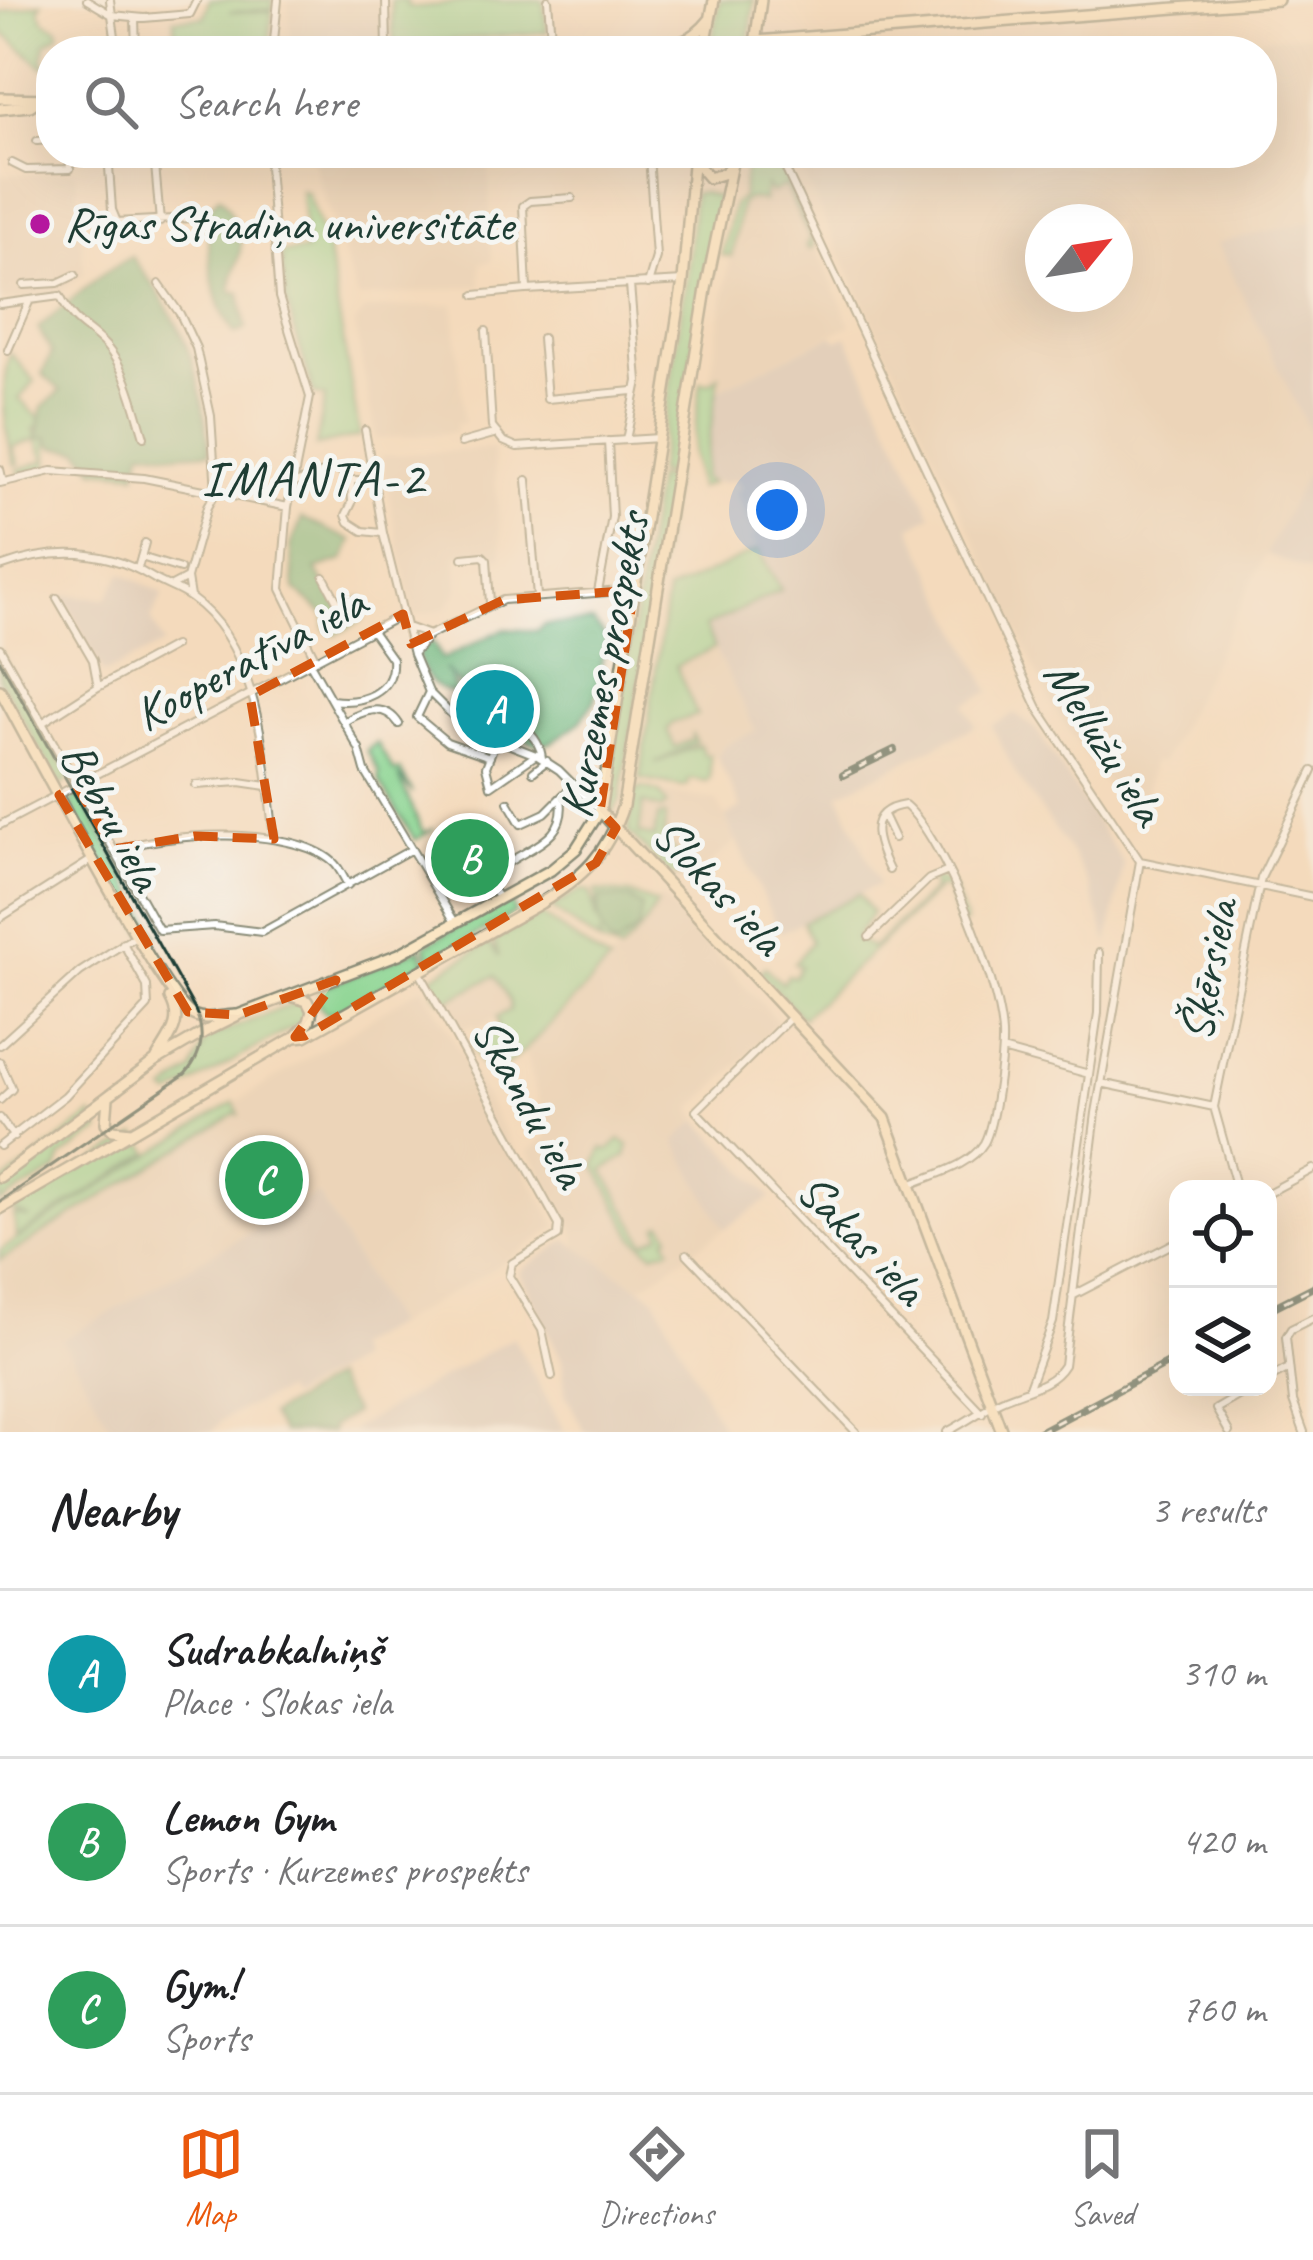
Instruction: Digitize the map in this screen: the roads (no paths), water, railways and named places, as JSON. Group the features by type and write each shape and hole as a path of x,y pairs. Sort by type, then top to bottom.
{"main road":[{"path":"707,36 714,0"},
{"path":"756,36 761,0"},
{"path":"869,36 1278,0"},
{"path":"695,36 710,19"},
{"path":"0,98 36,98"},
{"path":"0,109 36,104"},
{"name":"Kurzemes prospekts","path":"0,1177 155,1061 238,1015 398,954 567,858 583,840 600,811 683,281 693,168"},
{"path":"698,168 709,178 728,168"},
{"name":"Kurzemes prospekts","path":"0,1209 578,879 601,856 616,828 628,781 706,289 731,168"},
{"name":"Bebru iela","path":"0,690 137,935 182,1005 208,1018 238,1015"},
{"name":"Slokas iela","path":"600,811 885,1118 1002,1432"},
{"name":"Bebru iela","path":"155,1061 177,1021 162,976"},
{"path":"290,996 307,1001 312,1010 295,1037"},
{"path":"108,1098 106,1123 113,1130 131,1132"}],"street":[{"path":"87,0 112,15 135,18 190,14 197,0"},
{"path":"110,0 115,36"},
{"path":"274,36 278,0"},
{"path":"386,0 387,36"},
{"path":"548,0 551,36"},
{"path":"135,18 136,36"},
{"path":"12,163 26,170 70,168"},
{"path":"109,168 117,222 189,218 186,208"},
{"path":"155,168 160,222"},
{"path":"269,168 279,297 310,397 288,507 281,589 365,771 456,924"},
{"path":"648,284 656,257 650,168"},
{"name":"Mellužu iela","path":"785,168 1039,708 1140,861 1101,1082 1062,1370 992,1405 968,1428 947,1432"},
{"path":"527,290 524,206 572,198"},
{"path":"24,285 58,283 75,275"},
{"path":"476,295 683,281"},
{"path":"159,284 188,331 201,365 211,416 216,491 187,578 190,597"},
{"path":"626,440 638,381 630,285"},
{"path":"0,304 60,296 78,327 105,346 118,365 144,437"},
{"path":"8,350 29,302"},
{"path":"486,331 492,428 517,447 658,438"},
{"path":"542,338 547,399 633,391"},
{"name":"Slokas iela","path":"365,430 406,628 429,692 457,720 542,758 600,811"},
{"path":"461,443 497,434"},
{"path":"598,592 612,517 608,441"},
{"path":"292,484 337,468 351,480 374,480"},
{"path":"0,469 2,483 52,471 144,478 288,507"},
{"path":"351,480 349,522 363,531 383,532"},
{"path":"527,480 537,597"},
{"path":"138,568 146,543"},
{"path":"0,566 33,557 104,555 190,597 230,645 250,696 274,837"},
{"path":"463,558 483,556 487,560 490,605"},
{"path":"141,557 180,569"},
{"path":"172,586 187,578"},
{"path":"324,578 338,603 352,600"},
{"path":"413,655 429,635 490,605 634,590"},
{"path":"57,598 93,660 98,686"},
{"name":"Kooperatīva iela","path":"0,825 404,614"},
{"path":"406,628 429,635"},
{"path":"331,700 364,699 381,692 389,681 392,659 372,631"},
{"path":"42,723 98,686 174,646"},
{"path":"0,648 159,930 214,926 262,932 410,850"},
{"path":"429,692 417,717 447,742 490,757"},
{"path":"466,694 487,710 527,728 542,758 532,772"},
{"path":"344,722 382,710 399,724"},
{"path":"496,740 486,776 491,786 542,758"},
{"name":"Šķērsiela","path":"1234,1180 1214,1107 1258,886 1313,771"},
{"path":"196,785 240,782 267,786"},
{"path":"508,802 521,824 545,813 574,784"},
{"path":"490,883 495,872 542,844 560,820 562,798"},
{"path":"889,870 875,842 875,831 883,815 899,805 912,811 955,882 1000,1020 1001,1050 986,1140 971,1158 912,1184"},
{"path":"883,815 894,838"},
{"path":"114,851 195,836 274,837 331,860 348,885"},
{"path":"0,918 94,858"},
{"path":"1140,861 1313,897"},
{"path":"477,865 500,899"},
{"path":"869,938 929,879 946,872"},
{"path":"0,1045 74,976 137,935"},
{"path":"0,1145 65,1096 148,1006 147,986 122,944"},
{"path":"1027,1390 1053,1322 1101,983 1099,953"},
{"name":"Skandu iela","path":"419,971 559,1225 558,1236 509,1269 511,1282 542,1330 552,1376"},
{"name":"Sakas iela","path":"792,1016 696,1111 982,1413"},
{"path":"1001,1050 1089,1074"},
{"path":"0,1062 12,1089 0,1100"},
{"path":"1101,1082 1214,1107"},
{"path":"0,1118 14,1137"},
{"path":"1277,1188 1313,1168"},
{"path":"1072,1296 1169,1246"},
{"path":"687,1254 856,1432"},
{"path":"1304,1432 1294,1407 1286,1337 1292,1328 1313,1318"},
{"path":"1277,1374 1289,1368"},
{"path":"1229,1432 1216,1409 1238,1396"}],"tram line":[{"path":"0,661 194,1008 201,1034 196,1059 185,1074 0,1201"}],"railway":[{"path":"843,775 894,750"},
{"path":"1277,1305 1313,1287"},
{"path":"1039,1432 1169,1363"}],"place":[{"name":"Rīgas Stradiņa universitāte","path":"40,224"},
{"name":"Sudrabkalniņš","path":"495,709"},
{"name":"Lemon Gym","path":"470,858"},
{"name":"Gym!","path":"264,1180"}],"district":[{"name":"IMANTA-2","path":"314,478"}]}
